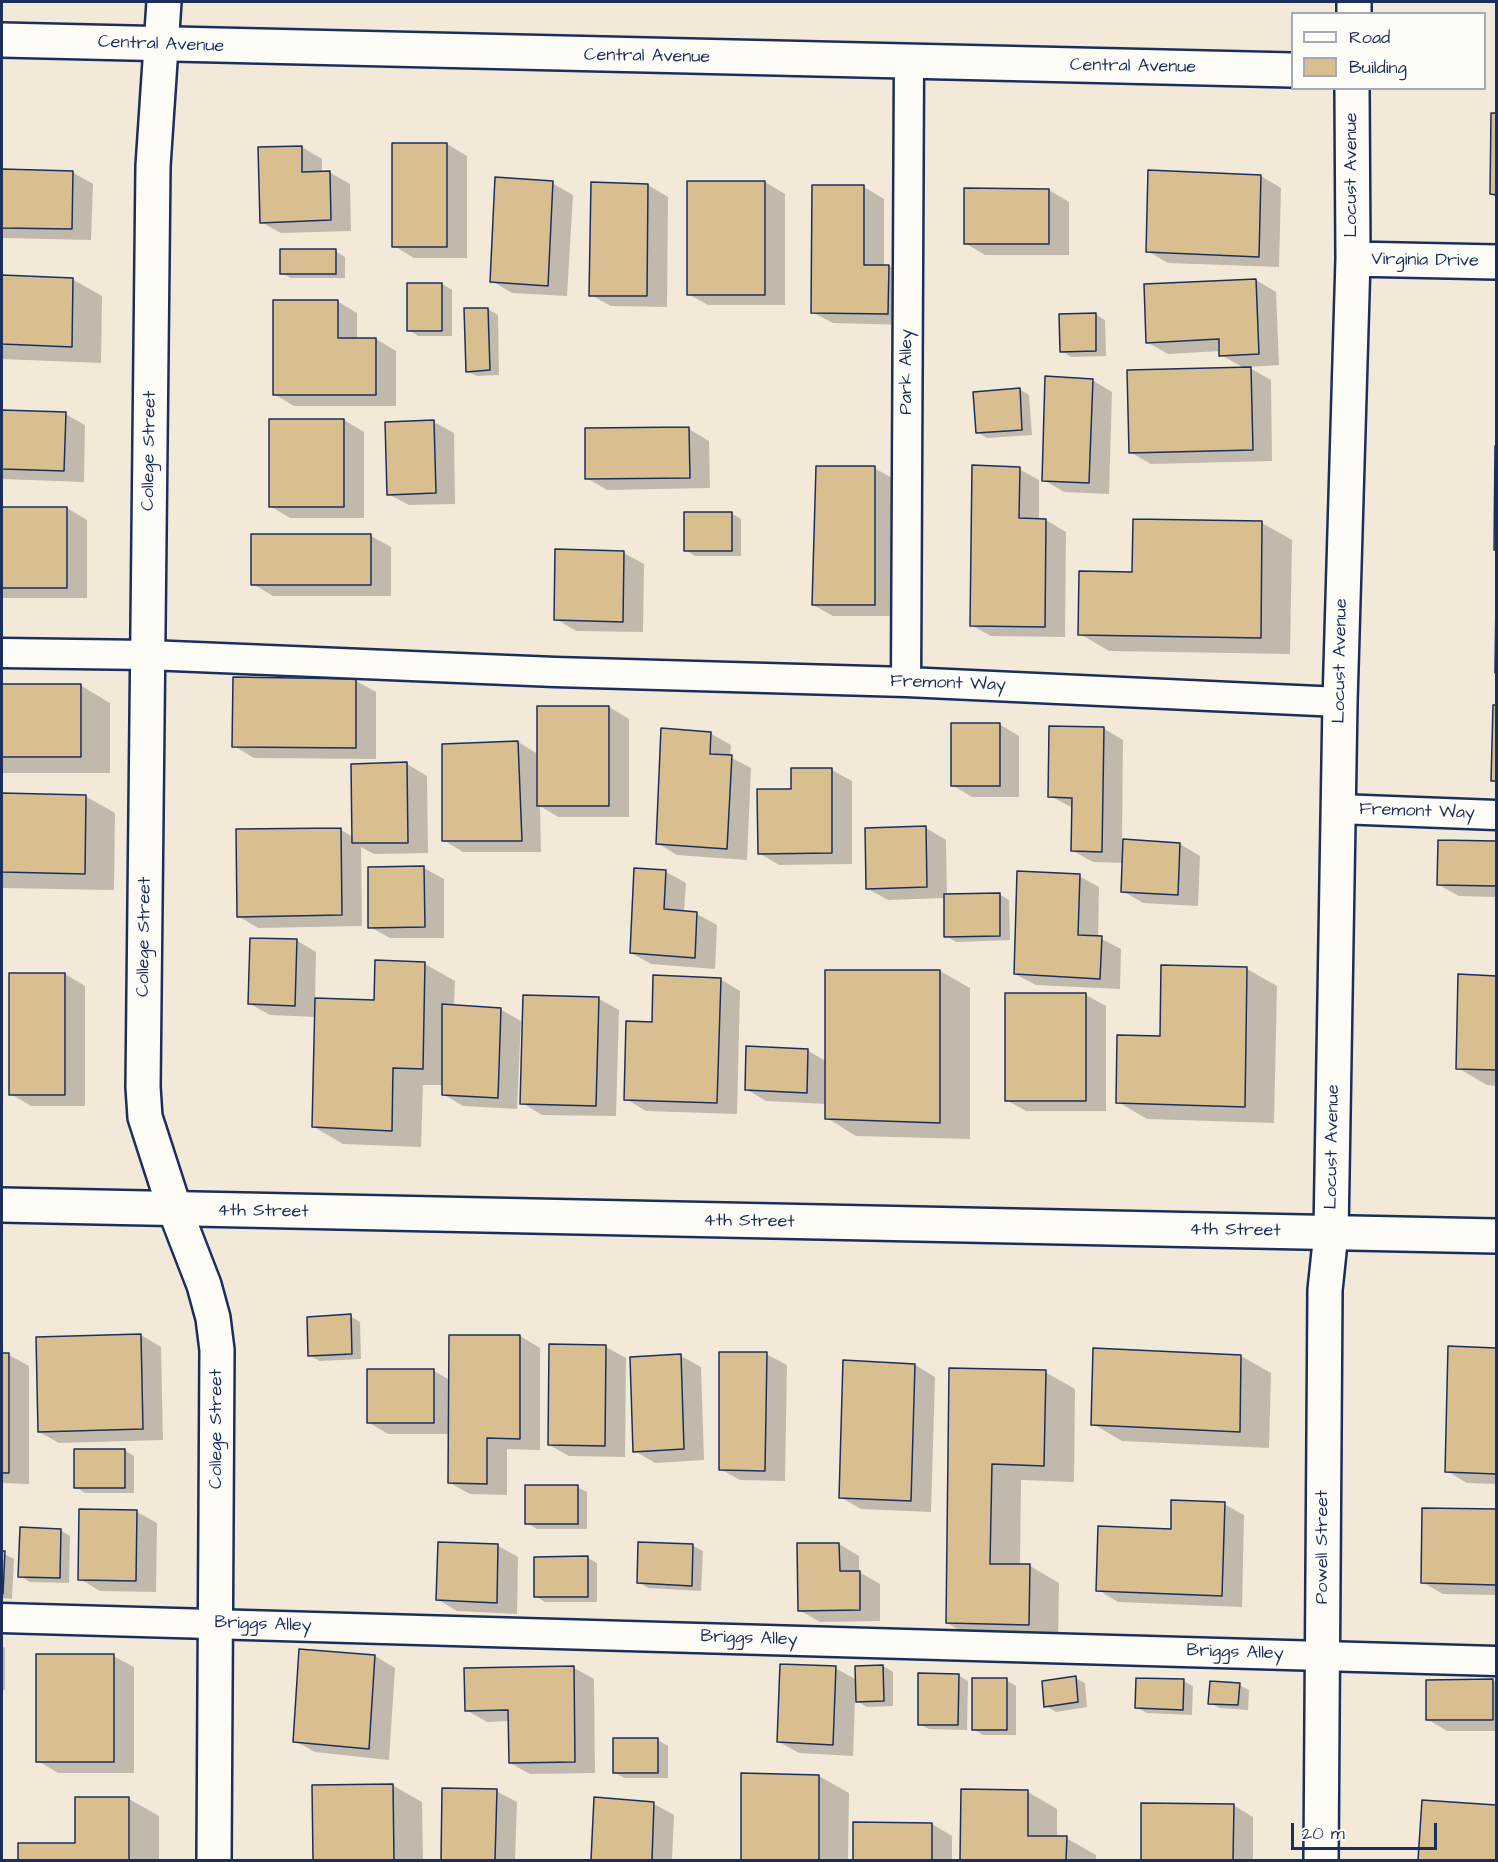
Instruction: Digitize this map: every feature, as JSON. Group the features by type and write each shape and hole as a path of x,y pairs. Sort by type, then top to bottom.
{"street":[{"name":"College Street","path":"164,2 153,166 143,1087 145,1117 175,1210 204,1285 213,1318 217,1350 214,1860"},
{"name":"Central Avenue","path":"2,40 909,63 1291,70"},
{"name":"Locust Avenue","path":"1331,1233 1340,702 1353,259 1352,90"},
{"name":"Virginia Drive","path":"1353,259 1497,262"},
{"name":"4th Street","path":"2,1205 1497,1236"},
{"name":"Powell Street","path":"1321,1860 1325,1290 1331,1233"}],"lane":[{"name":"Park Alley","path":"906,682 909,63"},
{"name":"Fremont Way","path":"2,653 148,655 555,672 906,682 1340,702"},
{"name":"Fremont Way","path":"1338,809 1497,815"},
{"name":"Briggs Alley","path":"2,1618 1497,1661"}],"building":[{"path":"1491,113 1496,113 1496,195 1490,194"},
{"path":"392,143 447,143 447,247 392,247"},
{"path":"302,146 302,172 330,171 331,220 260,223 258,147"},
{"path":"2,169 73,171 72,229 2,228"},
{"path":"1148,170 1261,175 1259,257 1146,252"},
{"path":"495,177 553,181 548,286 490,282"},
{"path":"687,181 765,181 765,295 687,295"},
{"path":"591,182 648,184 647,296 589,296"},
{"path":"812,185 864,185 864,265 889,265 888,314 811,313"},
{"path":"964,188 1049,189 1049,244 964,244"},
{"path":"280,249 336,249 336,274 280,274"},
{"path":"2,275 73,278 72,347 2,344"},
{"path":"1256,279 1259,354 1219,356 1219,339 1146,343 1144,284"},
{"path":"407,283 442,283 442,331 407,331"},
{"path":"273,300 338,300 338,338 376,338 376,395 273,395"},
{"path":"464,308 488,308 490,370 466,372"},
{"path":"1096,313 1096,351 1060,352 1059,314"},
{"path":"1251,367 1253,450 1129,453 1127,370"},
{"path":"1045,376 1093,379 1089,483 1042,481"},
{"path":"1020,388 1022,430 976,433 973,392"},
{"path":"2,410 66,412 64,471 2,469"},
{"path":"269,419 344,419 344,507 269,507"},
{"path":"434,420 436,493 387,495 385,422"},
{"path":"689,427 690,478 585,479 585,428"},
{"path":"1495,446 1496,550 1494,550"},
{"path":"972,465 1020,467 1019,518 1046,519 1045,627 970,626"},
{"path":"816,466 875,466 875,605 812,605"},
{"path":"2,507 67,507 67,588 2,588"},
{"path":"684,512 732,512 732,551 684,551"},
{"path":"1133,519 1262,521 1261,638 1078,635 1079,571 1132,572"},
{"path":"251,534 371,534 371,585 251,585"},
{"path":"555,549 624,551 623,622 554,620"},
{"path":"1496,597 1496,673 1495,673"},
{"path":"233,677 356,679 356,748 232,747"},
{"path":"2,684 81,684 81,757 2,757"},
{"path":"1493,705 1496,705 1496,781 1491,781"},
{"path":"537,706 609,706 609,806 537,806"},
{"path":"951,723 1000,723 1000,786 951,786"},
{"path":"1049,726 1104,727 1102,852 1071,851 1072,798 1048,797"},
{"path":"661,728 711,732 710,754 732,755 727,849 656,844"},
{"path":"518,741 522,841 442,841 442,744"},
{"path":"407,762 408,843 352,843 351,764"},
{"path":"791,768 832,768 832,853 758,854 757,789 791,789"},
{"path":"2,793 86,795 85,874 2,872"},
{"path":"926,826 927,887 866,889 865,828"},
{"path":"341,828 342,915 237,917 236,829"},
{"path":"1123,839 1180,843 1178,895 1121,892"},
{"path":"1438,840 1496,841 1496,886 1437,885"},
{"path":"424,866 425,927 368,928 368,867"},
{"path":"634,868 666,870 664,909 697,912 695,958 630,953"},
{"path":"1017,871 1080,874 1078,935 1102,936 1100,979 1014,974"},
{"path":"1000,893 1000,936 944,937 944,894"},
{"path":"250,938 297,939 295,1006 248,1004"},
{"path":"375,960 425,962 423,1069 393,1068 392,1131 312,1127 315,998 374,1000"},
{"path":"1161,965 1247,967 1245,1107 1116,1103 1117,1035 1160,1036"},
{"path":"825,970 940,970 940,1123 825,1119"},
{"path":"9,973 65,973 65,1095 9,1095"},
{"path":"1458,974 1496,976 1496,1070 1456,1069"},
{"path":"653,975 721,978 717,1103 624,1100 626,1021 652,1022"},
{"path":"1005,993 1086,993 1086,1101 1005,1101"},
{"path":"523,995 599,997 596,1106 520,1104"},
{"path":"442,1004 501,1008 498,1098 442,1095"},
{"path":"746,1046 808,1049 807,1093 745,1090"},
{"path":"351,1314 352,1354 308,1356 307,1317"},
{"path":"141,1334 143,1429 38,1432 36,1337"},
{"path":"449,1335 520,1335 520,1439 487,1438 487,1484 448,1483"},
{"path":"549,1344 606,1345 605,1446 548,1445"},
{"path":"1448,1346 1496,1348 1496,1474 1445,1472"},
{"path":"1093,1348 1241,1355 1240,1432 1091,1425"},
{"path":"719,1352 767,1352 765,1471 719,1470"},
{"path":"2,1353 9,1353 9,1473 2,1473"},
{"path":"681,1354 684,1449 633,1452 630,1357"},
{"path":"843,1360 915,1364 911,1501 839,1498"},
{"path":"949,1368 1046,1370 1044,1466 992,1464 990,1564 1030,1564 1029,1625 946,1623"},
{"path":"367,1369 434,1369 434,1423 367,1423"},
{"path":"74,1449 125,1449 125,1488 74,1488"},
{"path":"525,1485 578,1485 578,1524 525,1524"},
{"path":"1171,1500 1225,1502 1222,1596 1096,1591 1098,1526 1171,1529"},
{"path":"1422,1508 1496,1509 1496,1585 1421,1583"},
{"path":"79,1509 137,1510 136,1581 78,1580"},
{"path":"20,1527 61,1529 60,1578 18,1577"},
{"path":"438,1542 498,1544 497,1603 436,1600"},
{"path":"638,1542 693,1544 692,1586 637,1583"},
{"path":"797,1543 839,1543 840,1571 860,1571 860,1610 798,1611"},
{"path":"2,1551 5,1551 3,1594 2,1594"},
{"path":"588,1556 588,1597 534,1597 534,1557"},
{"path":"299,1649 375,1655 369,1749 293,1742"},
{"path":"36,1654 114,1654 114,1762 36,1762"},
{"path":"780,1664 836,1666 833,1745 777,1742"},
{"path":"883,1665 884,1701 856,1702 855,1666"},
{"path":"574,1666 575,1762 509,1763 508,1710 465,1711 464,1668"},
{"path":"918,1673 959,1674 958,1725 918,1725"},
{"path":"1076,1676 1078,1702 1044,1707 1042,1681"},
{"path":"972,1678 1007,1678 1007,1730 972,1730"},
{"path":"1136,1678 1184,1679 1183,1710 1135,1708"},
{"path":"1493,1679 1493,1720 1426,1720 1426,1680"},
{"path":"1210,1681 1240,1683 1238,1705 1208,1704"},
{"path":"613,1738 658,1738 658,1773 613,1773"},
{"path":"741,1773 819,1775 819,1860 741,1860"},
{"path":"393,1784 394,1860 313,1860 312,1785"},
{"path":"442,1788 497,1789 495,1860 441,1860"},
{"path":"961,1789 1028,1790 1028,1836 1067,1836 1066,1860 960,1860"},
{"path":"75,1797 129,1797 129,1860 18,1860 18,1843 75,1843"},
{"path":"594,1797 654,1802 652,1860 591,1860"},
{"path":"1422,1800 1496,1805 1496,1860 1418,1860"},
{"path":"1141,1803 1234,1804 1233,1860 1141,1860"},
{"path":"853,1822 932,1823 932,1860 853,1860"}]}
